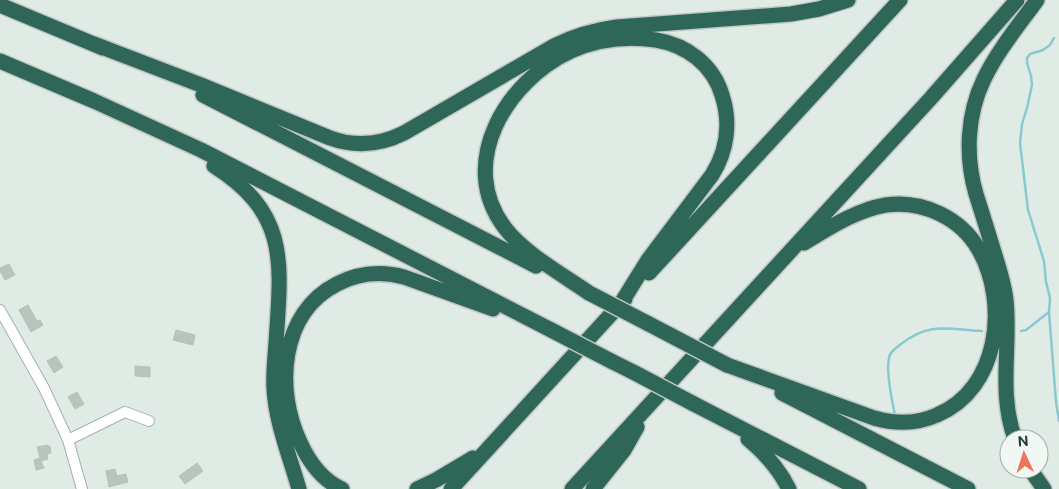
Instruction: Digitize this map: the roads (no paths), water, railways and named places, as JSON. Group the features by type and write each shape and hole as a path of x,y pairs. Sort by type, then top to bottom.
{"highway":[{"path":"0,5 330,138 348,143 366,144 388,140 404,133 554,46 588,32 617,27 791,14 819,9 848,0"},
{"path":"451,489 900,0"},
{"path":"572,489 944,83 1016,0"},
{"path":"1011,429 1005,399 1005,294 974,185 970,158 970,135 975,101 984,78 1037,0"},
{"path":"589,293 526,249 501,223 491,203 485,179 486,160 491,137 503,112 522,87 541,70 564,55 584,46 611,40 639,38 672,44 700,60 717,82 726,114 726,143 722,157 712,175 648,260 620,305"},
{"path":"94,44 206,97 968,489"},
{"path":"0,61 121,113 228,163 859,489"},
{"path":"121,113 211,164 235,180 255,200 270,225 278,251 280,276 274,375 275,399 280,424 299,489"},
{"path":"727,365 874,418 898,422 922,420 945,412 966,396 982,374 994,337 995,310 993,292 980,250 966,232 952,220 936,211 918,206 899,204 880,206 848,218 790,252"},
{"path":"342,489 321,475 306,454 293,425 286,388 287,359 293,333 305,311 323,292 353,277 371,274 393,274 409,278 553,331"},
{"path":"594,489 624,450 651,402"},
{"path":"692,403 729,425 755,445 776,467 789,489"},
{"path":"417,489 488,449"}],"street":[{"path":"0,310 44,388 68,440 82,489"},
{"path":"68,440 125,412 150,421"}],"waterway":[{"path":"1021,331 1026,330 1049,312 1050,298 1044,261 1028,210 1020,143 1022,124 1032,85 1027,58 1030,54 1043,50 1050,45 1054,38"},
{"path":"1049,312 1059,421"},
{"path":"895,415 888,370 890,356 894,350 922,332 940,328 982,331"}]}
